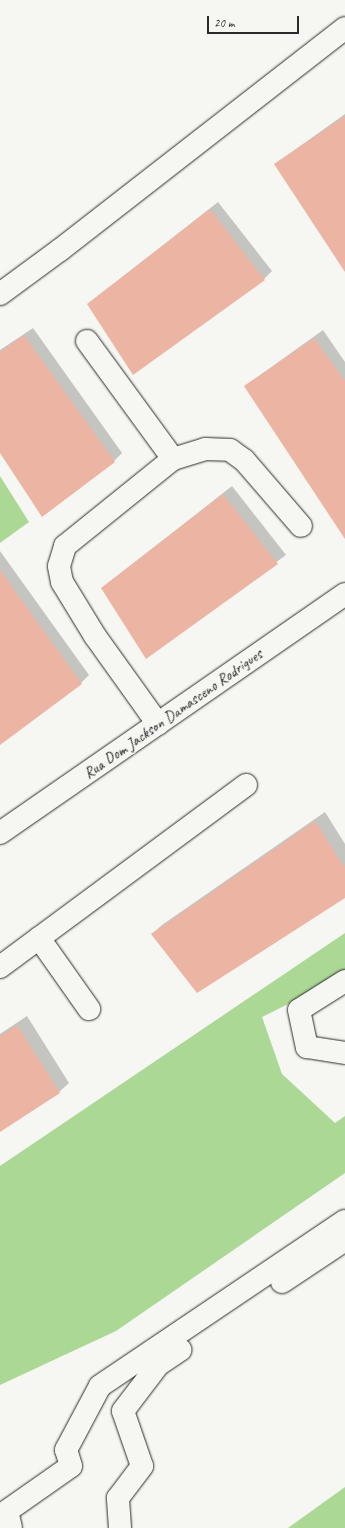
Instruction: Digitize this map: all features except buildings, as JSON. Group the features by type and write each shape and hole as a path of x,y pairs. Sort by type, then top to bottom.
{"street":[{"path":"0,294 60,250 345,28"},
{"path":"87,341 173,459"},
{"path":"158,724 96,636 62,582 59,566 65,546 173,459 205,449 230,450 244,460 301,526"},
{"name":"Rua Dom Jackson Damasceno Rodrigues","path":"0,833 345,594"},
{"path":"0,967 246,785"},
{"path":"39,938 89,1009"},
{"path":"345,981 299,1010 307,1047 345,1053"},
{"path":"11,1528 7,1511 72,1466 66,1450 100,1386 345,1221"},
{"path":"120,1528 118,1498 142,1466 123,1411 158,1364 345,1240"}],"green space":[{"path":"0,476 29,522 0,543"},
{"path":"345,933 345,976 262,1017 282,1074 335,1123 345,1116 345,1173 116,1331 0,1385 0,1166"},
{"path":"345,1487 345,1528 288,1528"}]}
